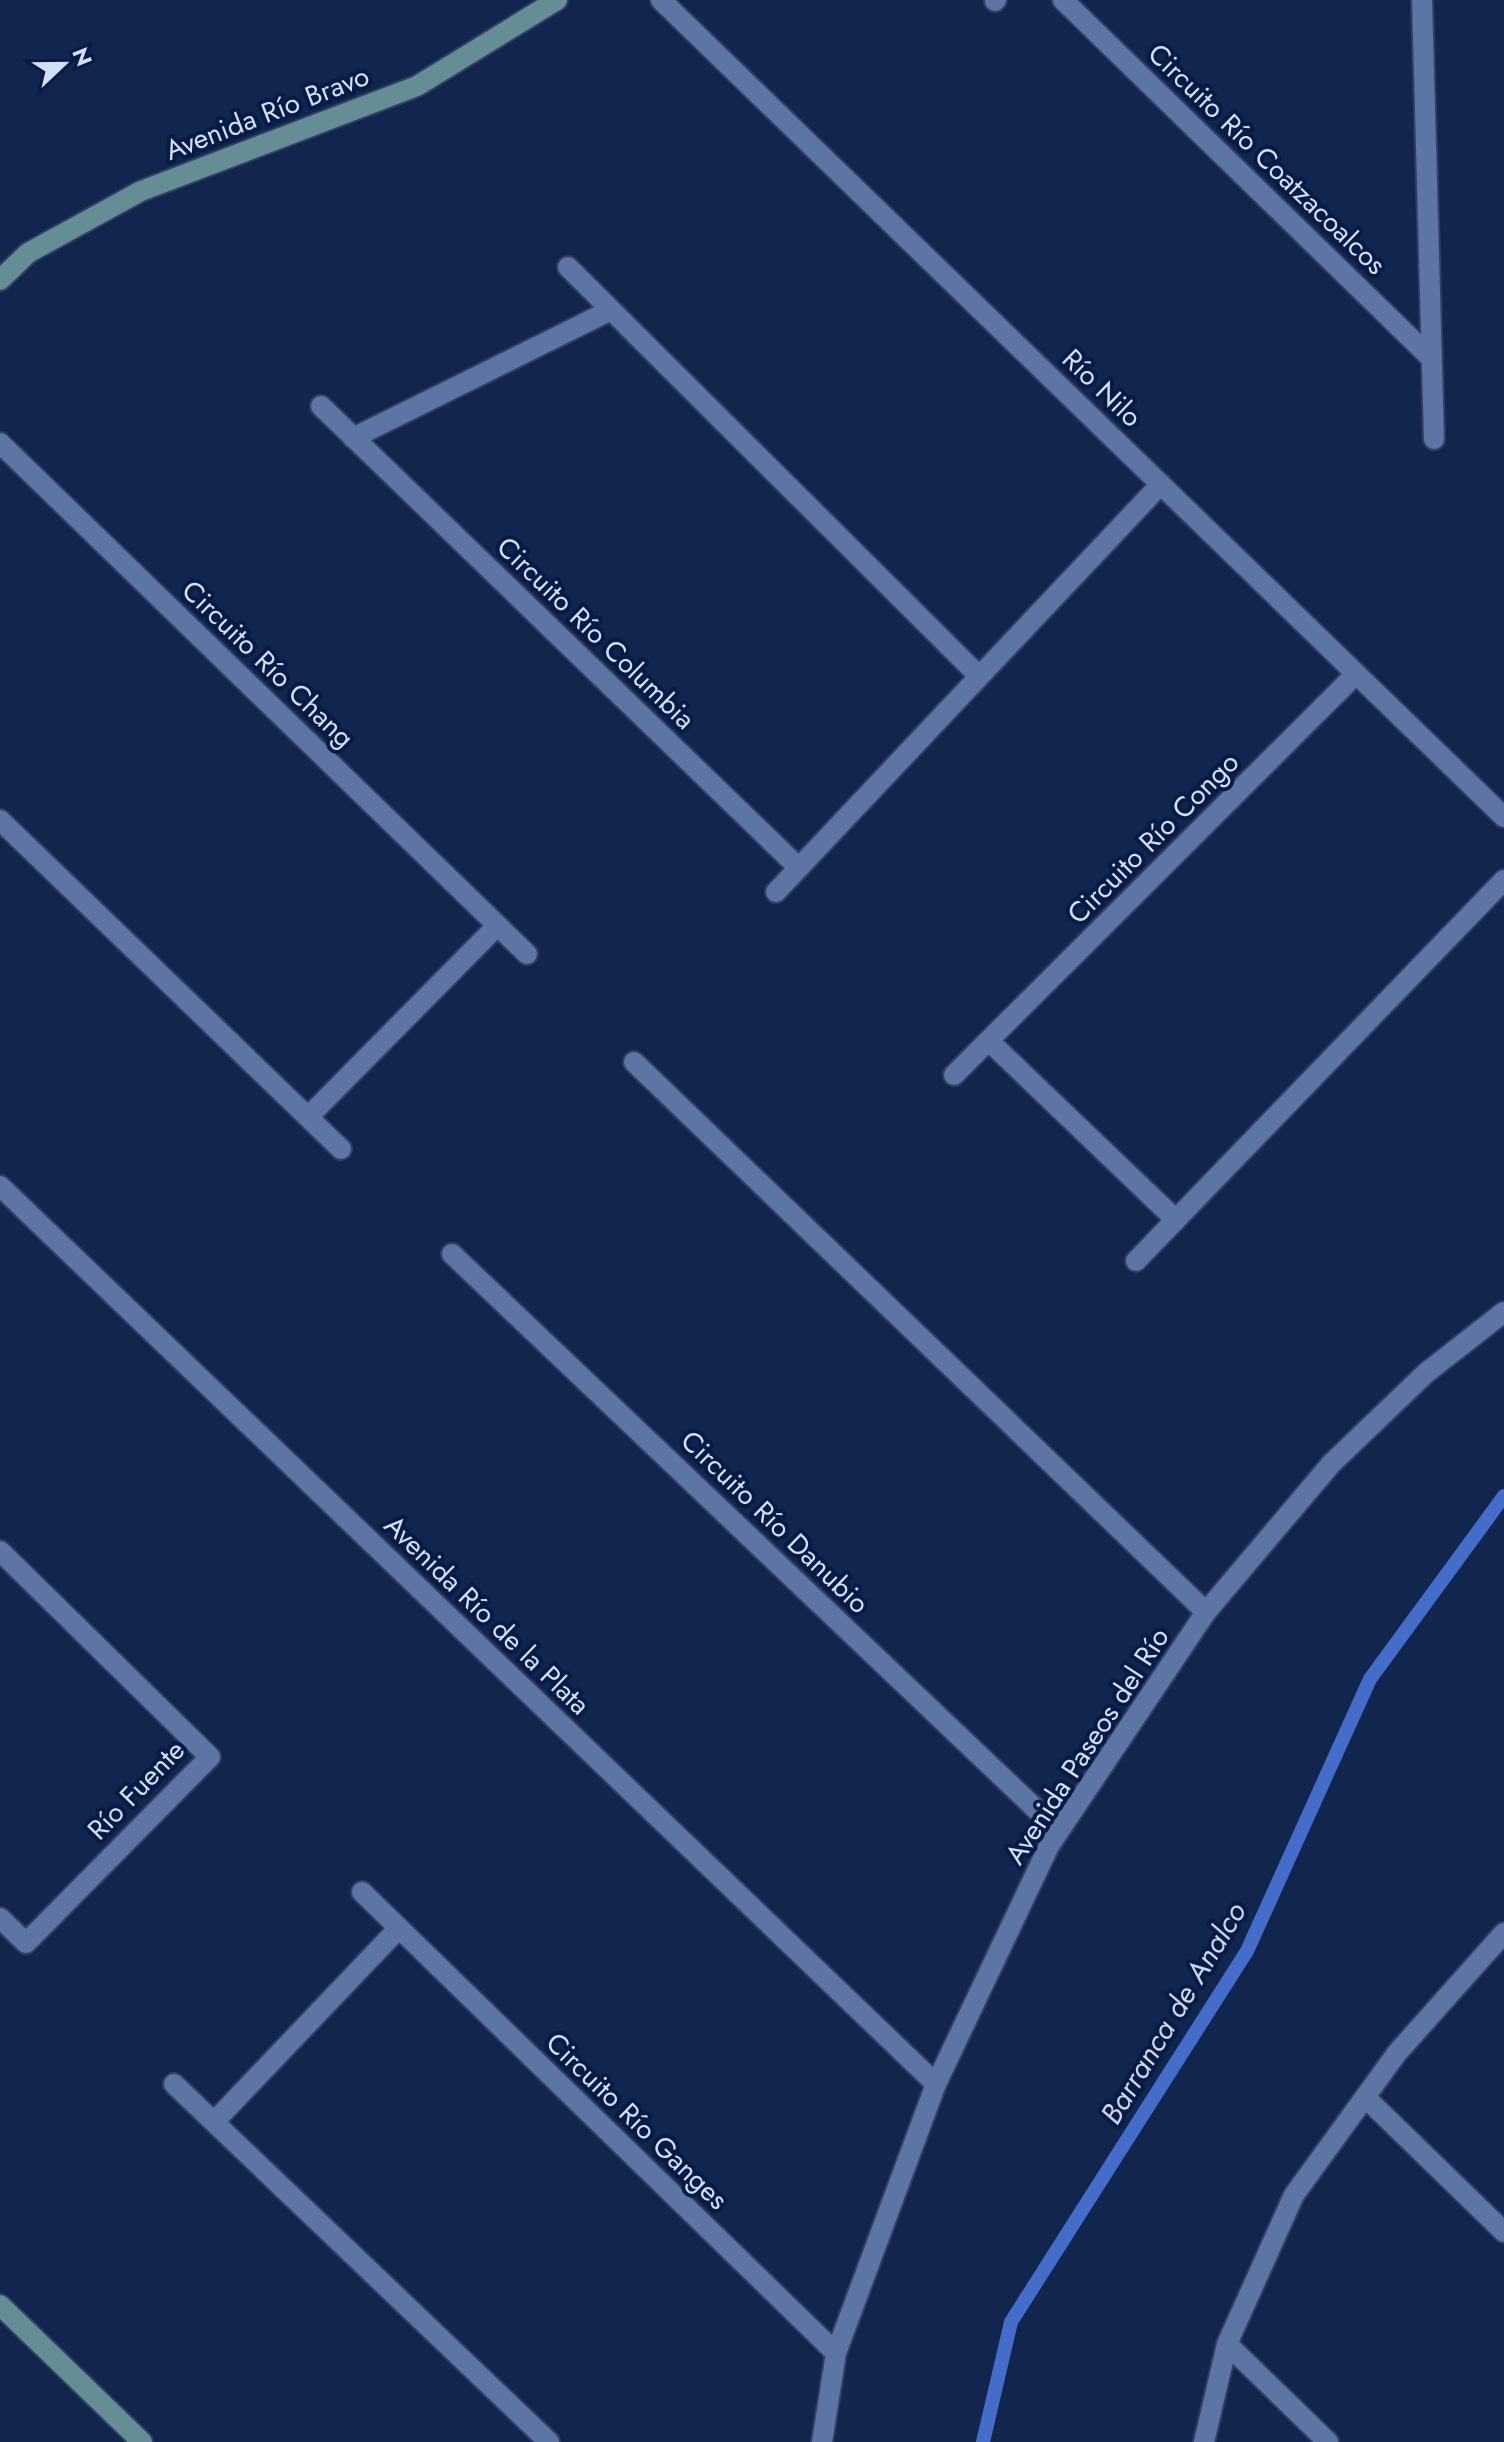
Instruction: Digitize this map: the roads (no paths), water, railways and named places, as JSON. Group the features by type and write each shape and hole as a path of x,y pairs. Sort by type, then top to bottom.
{"street":[{"name":"Avenida Río Bravo","path":"0,280 28,253 141,191 417,86 557,0"},
{"name":"Río Nilo","path":"661,0 1504,817"},
{"name":"Circuito Río Coatzacoalcos","path":"1063,0 1432,359"},
{"name":"Circuito Río Coatzacoalcos","path":"1422,0 1434,439"},
{"path":"568,267 979,676"},
{"path":"353,438 611,310"},
{"name":"Circuito Río Columbia","path":"321,406 799,868"},
{"name":"Circuito Río Chang","path":"0,443 527,954"},
{"path":"776,892 1161,484"},
{"name":"Circuito Río Congo","path":"954,1075 1356,674"},
{"path":"0,820 341,1149"},
{"path":"1136,1261 1504,880"},
{"path":"308,1117 497,926"},
{"path":"989,1041 1176,1220"},
{"path":"634,1062 1206,1612"},
{"name":"Avenida Río de la Plata","path":"0,1186 936,2084"},
{"name":"Circuito Río Danubio","path":"452,1254 1059,1831"},
{"name":"Avenida Paseos del Río","path":"822,2442 836,2353 936,2084 1049,1846 1206,1612 1331,1464 1426,1373 1504,1312"},
{"name":"Río Fuente","path":"0,1551 210,1757 26,1943 0,1918"},
{"name":"Circuito Río Ganges","path":"362,1892 836,2353"},
{"path":"214,2122 399,1928"},
{"path":"1204,2442 1227,2344 1294,2195 1397,2053 1504,1933"},
{"path":"174,2084 549,2442"},
{"path":"1365,2097 1504,2232"},
{"path":"0,2305 142,2442"},
{"path":"1227,2344 1328,2442"}],"waterway":[{"name":"Barranca de Analco","path":"983,2442 1011,2322 1247,1951 1370,1679 1504,1496"}]}
